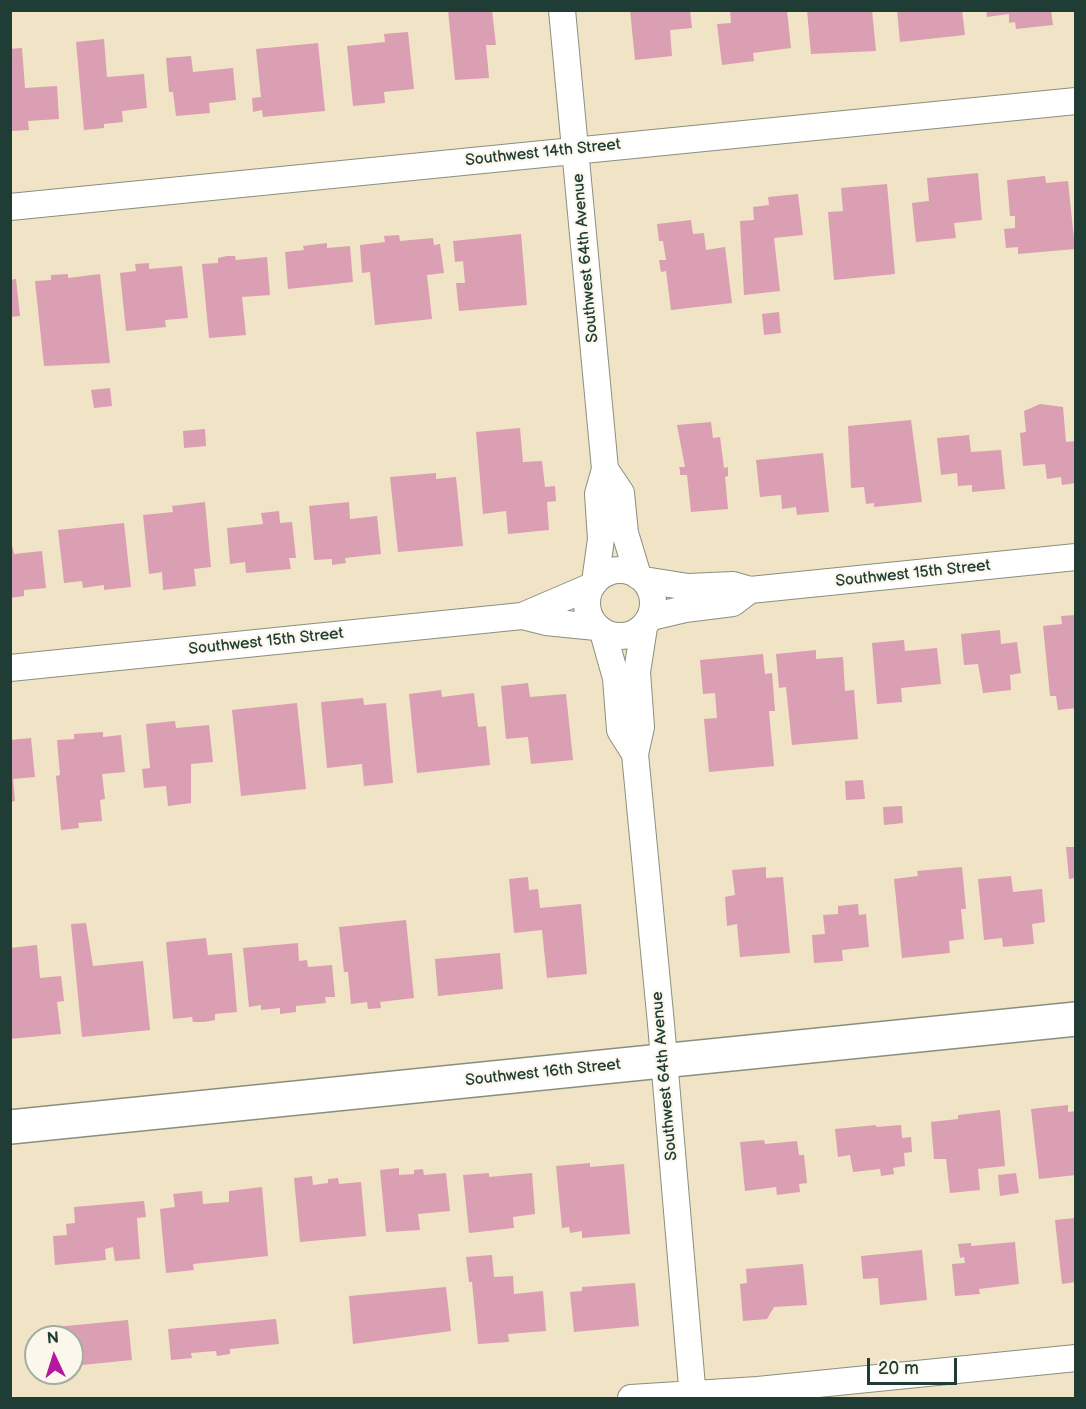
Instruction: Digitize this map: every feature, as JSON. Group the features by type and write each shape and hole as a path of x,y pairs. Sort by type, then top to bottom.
{"street":[{"name":"Southwest 64th Avenue","path":"562,10 606,469 598,494 601,539 593,584"},
{"name":"Southwest 14th Street","path":"10,207 1076,100"},
{"name":"Southwest 64th Avenue","path":"606,469 621,493 625,533 641,578"},
{"name":"Southwest 15th Street","path":"641,578 688,587 733,585 750,590 1076,557"},
{"path":"618,570 641,578 653,598 647,622 637,632 623,637 600,630 590,618 587,604 593,584 605,574 618,570"},
{"name":"Southwest 15th Street","path":"10,668 522,616 593,584"},
{"name":"Southwest 15th Street","path":"647,622 685,609 733,603 750,590"},
{"name":"Southwest 15th Street","path":"522,616 600,630"},
{"name":"Southwest 64th Avenue","path":"647,622 638,672 641,727 634,754 664,1060 693,1396"},
{"name":"Southwest 64th Avenue","path":"600,630 616,678 620,730 634,754"},
{"name":"Southwest 16th Street","path":"10,1127 1076,1019"},
{"path":"630,1398 693,1396 1076,1358"}],"building":[{"path":"448,10 492,10 496,45 486,45 489,78 455,80"},
{"path":"630,10 690,10 692,28 670,30 672,56 635,60"},
{"path":"730,10 787,10 791,48 753,53 754,61 722,65 717,24 731,23"},
{"path":"807,10 872,10 876,51 811,54"},
{"path":"897,10 962,10 965,35 900,42"},
{"path":"986,10 1051,10 1053,25 1016,29 1015,22 1009,23 1009,14 987,17"},
{"path":"408,32 414,89 384,92 385,103 353,106 347,46 385,42 384,34"},
{"path":"104,39 107,77 144,74 147,108 122,111 123,122 104,124 104,128 84,130 76,42"},
{"path":"318,43 325,111 263,117 262,110 253,112 252,98 261,97 256,49"},
{"path":"22,48 25,88 57,86 59,119 28,121 29,130 10,131 10,49"},
{"path":"191,56 193,72 233,68 236,100 209,103 210,113 176,116 173,92 169,92 166,58"},
{"path":"978,173 982,220 954,223 956,238 916,242 912,203 929,201 927,178"},
{"path":"1045,176 1046,183 1068,181 1075,249 1018,254 1018,247 1006,248 1004,229 1015,228 1015,216 1010,216 1007,180"},
{"path":"887,184 895,274 834,280 828,212 843,211 841,188"},
{"path":"798,194 803,235 774,238 780,291 744,295 740,221 754,220 753,207 769,205 768,197"},
{"path":"691,220 693,234 704,233 706,250 725,247 732,303 671,310 666,271 661,272 659,260 666,260 663,241 659,241 657,224"},
{"path":"521,234 527,305 459,311 456,283 465,283 463,261 455,262 453,241"},
{"path":"399,235 400,241 433,238 434,245 440,244 444,273 427,275 432,319 375,325 370,272 362,273 360,245 385,242 384,236"},
{"path":"327,243 327,248 350,246 353,282 288,289 285,252 304,250 303,246"},
{"path":"235,256 236,260 267,257 270,295 242,297 246,335 209,338 202,264 218,263 218,258"},
{"path":"149,263 149,269 182,266 188,318 165,320 166,327 126,331 120,273 136,271 135,264"},
{"path":"68,274 68,278 100,274 110,363 44,366 35,281 51,280 51,275"},
{"path":"16,279 20,316 10,317 10,280"},
{"path":"779,312 781,333 764,335 762,314"},
{"path":"110,388 112,406 94,408 91,390"},
{"path":"1040,404 1063,407 1066,442 1076,441 1076,483 1062,485 1061,477 1047,479 1045,464 1023,466 1020,433 1026,432 1024,411"},
{"path":"911,420 922,502 874,507 874,503 866,504 864,487 851,488 848,426"},
{"path":"711,422 713,438 720,437 724,468 728,467 728,476 725,477 728,509 691,512 687,475 680,475 679,467 685,467 677,425"},
{"path":"520,428 523,462 542,461 545,487 555,486 556,501 547,502 549,530 508,534 506,511 483,514 476,432"},
{"path":"205,429 206,446 184,448 183,431"},
{"path":"969,435 971,452 1001,450 1005,489 972,492 972,485 958,486 957,473 941,475 937,438"},
{"path":"823,453 829,512 797,515 796,507 782,509 781,495 760,497 756,460"},
{"path":"436,473 436,479 456,477 463,546 398,552 390,477"},
{"path":"205,502 211,567 194,569 196,586 163,590 162,572 149,574 143,515 173,512 172,506"},
{"path":"349,502 350,519 377,516 381,554 345,558 346,563 332,565 332,559 314,560 309,506"},
{"path":"279,511 280,523 292,522 296,558 289,558 291,569 246,573 245,562 230,564 227,528 263,524 261,513"},
{"path":"124,523 131,587 104,590 104,585 83,588 82,581 64,583 58,530"},
{"path":"10,535 14,554 42,551 46,588 24,590 24,596 10,598"},
{"path":"1076,615 1076,708 1058,710 1056,696 1050,696 1043,626 1062,624 1061,616"},
{"path":"1000,630 1001,644 1017,642 1021,673 1010,675 1011,690 983,693 978,664 964,665 961,634"},
{"path":"904,640 905,651 937,648 941,684 901,688 902,702 877,704 872,643"},
{"path":"816,650 816,659 843,657 845,691 854,690 858,739 792,745 786,687 779,688 776,654"},
{"path":"763,654 765,674 772,673 775,711 769,711 774,766 709,772 704,719 717,718 715,693 703,694 700,660"},
{"path":"528,683 530,697 566,694 573,760 531,764 528,737 506,739 501,686"},
{"path":"441,690 442,697 474,693 478,727 486,726 490,765 417,773 409,694"},
{"path":"363,698 364,705 386,703 393,783 364,786 362,764 327,768 321,702"},
{"path":"297,703 306,789 241,796 232,710"},
{"path":"175,721 176,728 209,725 213,762 191,764 191,803 168,806 166,786 144,788 142,769 150,768 146,724"},
{"path":"103,732 103,737 121,735 125,772 102,774 105,799 100,800 102,821 78,823 79,828 61,830 56,776 60,775 57,740 74,739 74,734"},
{"path":"31,738 35,777 13,779 15,801 10,802 10,740"},
{"path":"863,780 865,799 846,800 845,781"},
{"path":"902,806 903,823 884,825 883,807"},
{"path":"1066,847 1076,847 1076,878 1069,879"},
{"path":"766,867 766,878 783,877 790,953 740,957 737,924 727,926 725,897 735,895 732,870"},
{"path":"962,867 966,909 961,909 964,939 949,941 950,953 902,958 894,879 918,876 917,871"},
{"path":"1011,876 1013,892 1042,889 1045,922 1032,924 1034,944 1003,947 1002,938 984,940 978,879"},
{"path":"528,877 529,890 538,889 540,908 581,904 587,974 547,978 542,930 514,933 509,879"},
{"path":"858,904 859,915 866,914 869,947 842,950 843,961 814,963 812,935 825,934 823,915 838,914 838,906"},
{"path":"406,920 414,998 380,1002 381,1008 368,1009 367,1002 351,1004 348,972 344,972 339,927"},
{"path":"86,923 93,966 143,961 150,1030 82,1037 71,924"},
{"path":"206,938 208,955 232,953 237,1012 215,1014 215,1020 204,1022 193,1022 192,1017 173,1019 166,942"},
{"path":"298,943 299,961 307,960 308,967 332,965 335,997 325,997 326,1003 296,1006 296,1012 280,1014 280,1008 261,1010 261,1005 249,1007 243,948"},
{"path":"37,945 40,978 61,976 64,1001 57,1002 61,1034 10,1039 10,948"},
{"path":"500,953 503,989 438,996 435,959"},
{"path":"1068,1105 1068,1112 1076,1111 1076,1175 1039,1179 1031,1109"},
{"path":"1000,1110 1005,1166 978,1169 980,1190 950,1193 946,1159 934,1159 931,1122 958,1119 958,1115"},
{"path":"876,1125 876,1127 901,1125 902,1138 911,1137 912,1152 904,1153 905,1166 893,1168 894,1174 881,1176 880,1169 853,1172 850,1155 838,1157 835,1129"},
{"path":"764,1140 765,1144 797,1141 799,1155 804,1155 807,1183 799,1184 800,1192 777,1195 776,1187 745,1191 740,1142"},
{"path":"590,1163 590,1167 624,1164 630,1234 582,1238 582,1231 570,1233 569,1227 562,1228 556,1166"},
{"path":"399,1168 399,1175 414,1174 414,1170 423,1169 424,1175 446,1173 450,1211 418,1214 420,1230 386,1232 380,1170"},
{"path":"489,1173 489,1177 532,1173 535,1214 513,1217 514,1228 469,1233 463,1175"},
{"path":"1016,1173 1019,1193 1000,1196 998,1175"},
{"path":"312,1176 313,1185 328,1183 328,1179 338,1178 339,1184 361,1182 366,1236 300,1242 294,1178"},
{"path":"262,1187 268,1256 193,1264 194,1270 166,1273 160,1209 175,1207 173,1194 202,1191 203,1204 229,1202 229,1191"},
{"path":"144,1201 146,1217 137,1218 140,1259 115,1261 113,1247 105,1249 106,1260 55,1265 53,1236 67,1235 66,1224 75,1223 74,1207"},
{"path":"1076,1218 1076,1282 1062,1284 1055,1220"},
{"path":"1015,1242 1019,1284 979,1289 980,1294 955,1296 952,1264 965,1263 964,1257 960,1258 958,1244 971,1243 971,1246"},
{"path":"922,1250 927,1300 880,1305 878,1278 863,1279 861,1256"},
{"path":"492,1255 494,1277 513,1276 514,1294 543,1291 546,1331 508,1334 509,1342 478,1344 472,1282 469,1282 466,1257"},
{"path":"803,1264 807,1305 774,1307 767,1319 743,1321 740,1284 747,1283 746,1269"},
{"path":"635,1283 639,1326 574,1332 570,1292 582,1291 582,1287"},
{"path":"446,1287 451,1331 353,1344 349,1296"},
{"path":"276,1319 279,1344 230,1349 230,1354 217,1356 216,1351 191,1353 192,1358 171,1360 168,1329"},
{"path":"128,1320 132,1360 84,1365 84,1325 76,1325"}]}
